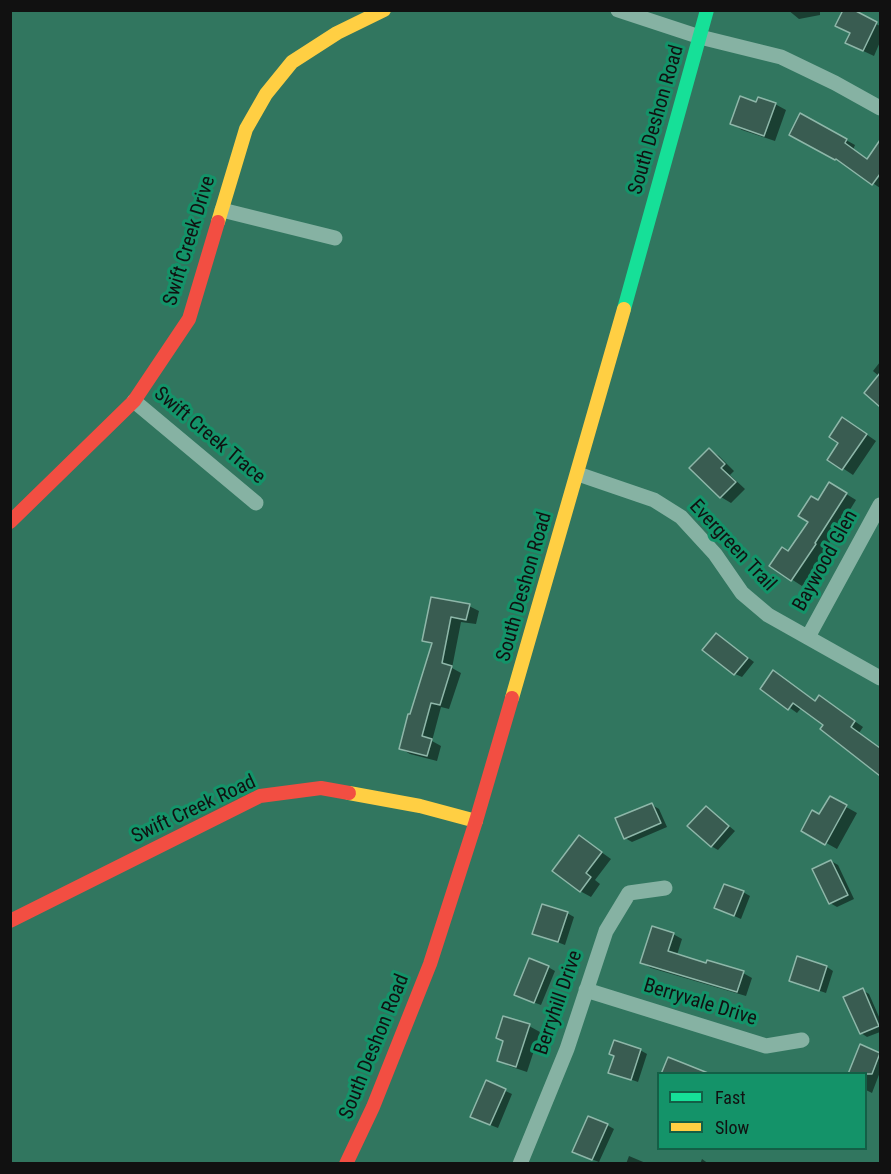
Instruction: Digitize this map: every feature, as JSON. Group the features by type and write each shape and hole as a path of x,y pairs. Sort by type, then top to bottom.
{"street":[{"name":"Swift Creek Drive","path":"10,522 134,401 189,319 246,129 266,94 292,62 337,33 384,10"},
{"path":"618,10 700,37 781,57 880,108"},
{"name":"South Deshon Road","path":"346,1164 373,1107 430,964 476,821 578,474 707,10"},
{"path":"222,210 335,238"},
{"name":"Swift Creek Trace","path":"134,401 256,503"},
{"name":"Evergreen Trail","path":"578,474 654,500 681,518 715,554 742,593 768,615 880,678"},
{"name":"Baywood Glen","path":"808,637 880,505"},
{"name":"Swift Creek Road","path":"10,921 260,796 321,788 420,806 476,821"},
{"name":"Berryhill Drive","path":"519,1164 567,1049 606,931 629,893 665,888"},
{"name":"Berryvale Drive","path":"586,990 766,1046 802,1040"}],"building":[{"path":"843,10 854,10 877,22 863,51 845,43 850,33 835,26"},
{"path":"740,96 756,102 758,97 776,103 764,136 730,124"},
{"path":"800,113 847,139 845,143 867,159 880,140 880,174 872,185 836,159 789,135"},
{"path":"880,373 880,407 864,393"},
{"path":"842,417 867,434 842,470 827,460 838,443 829,437"},
{"path":"709,448 725,464 721,468 736,482 720,498 689,468"},
{"path":"829,482 847,493 791,581 769,566 782,547 788,551 808,522 798,516 811,496 818,500"},
{"path":"431,597 470,604 466,620 451,617 442,663 452,666 440,705 431,703 422,736 432,739 427,756 399,749 408,714 410,714 432,643 422,641"},
{"path":"716,633 748,658 734,675 702,650"},
{"path":"773,670 815,701 819,695 855,721 851,727 880,748 880,776 820,729 823,725 793,703 788,710 760,689"},
{"path":"830,796 847,805 825,845 801,831 812,810 819,814"},
{"path":"652,803 661,823 624,839 615,818"},
{"path":"706,806 729,826 711,847 687,826"},
{"path":"579,835 602,852 586,873 591,877 580,892 552,871"},
{"path":"831,860 848,895 829,904 812,869"},
{"path":"724,884 744,891 734,916 714,908"},
{"path":"542,904 568,912 558,942 532,934"},
{"path":"652,926 674,933 668,951 706,963 707,960 744,971 737,992 640,963"},
{"path":"797,956 827,966 819,991 789,981"},
{"path":"529,958 549,966 534,1003 514,995"},
{"path":"863,988 879,1026 860,1034 843,997"},
{"path":"503,1016 530,1024 516,1067 497,1061 503,1041 496,1038"},
{"path":"614,1040 641,1049 631,1080 608,1073 614,1056 609,1054"},
{"path":"860,1044 880,1053 872,1074 849,1072"},
{"path":"668,1057 706,1072 662,1072"},
{"path":"486,1080 506,1089 490,1125 470,1117"},
{"path":"588,1116 608,1124 592,1160 572,1152"}],"traffic: fast":[{"path":"624,309 707,10"}],"traffic: slow":[{"path":"218,222 246,129 266,94 292,62 337,33 384,10"},
{"path":"512,698 624,309"},
{"path":"349,793 420,806 476,821"}],"traffic: jam":[{"path":"10,522 134,401 189,319 218,222"},
{"path":"346,1164 373,1107 430,964 476,821 512,698"},
{"path":"10,921 260,796 321,788 349,793"}]}
